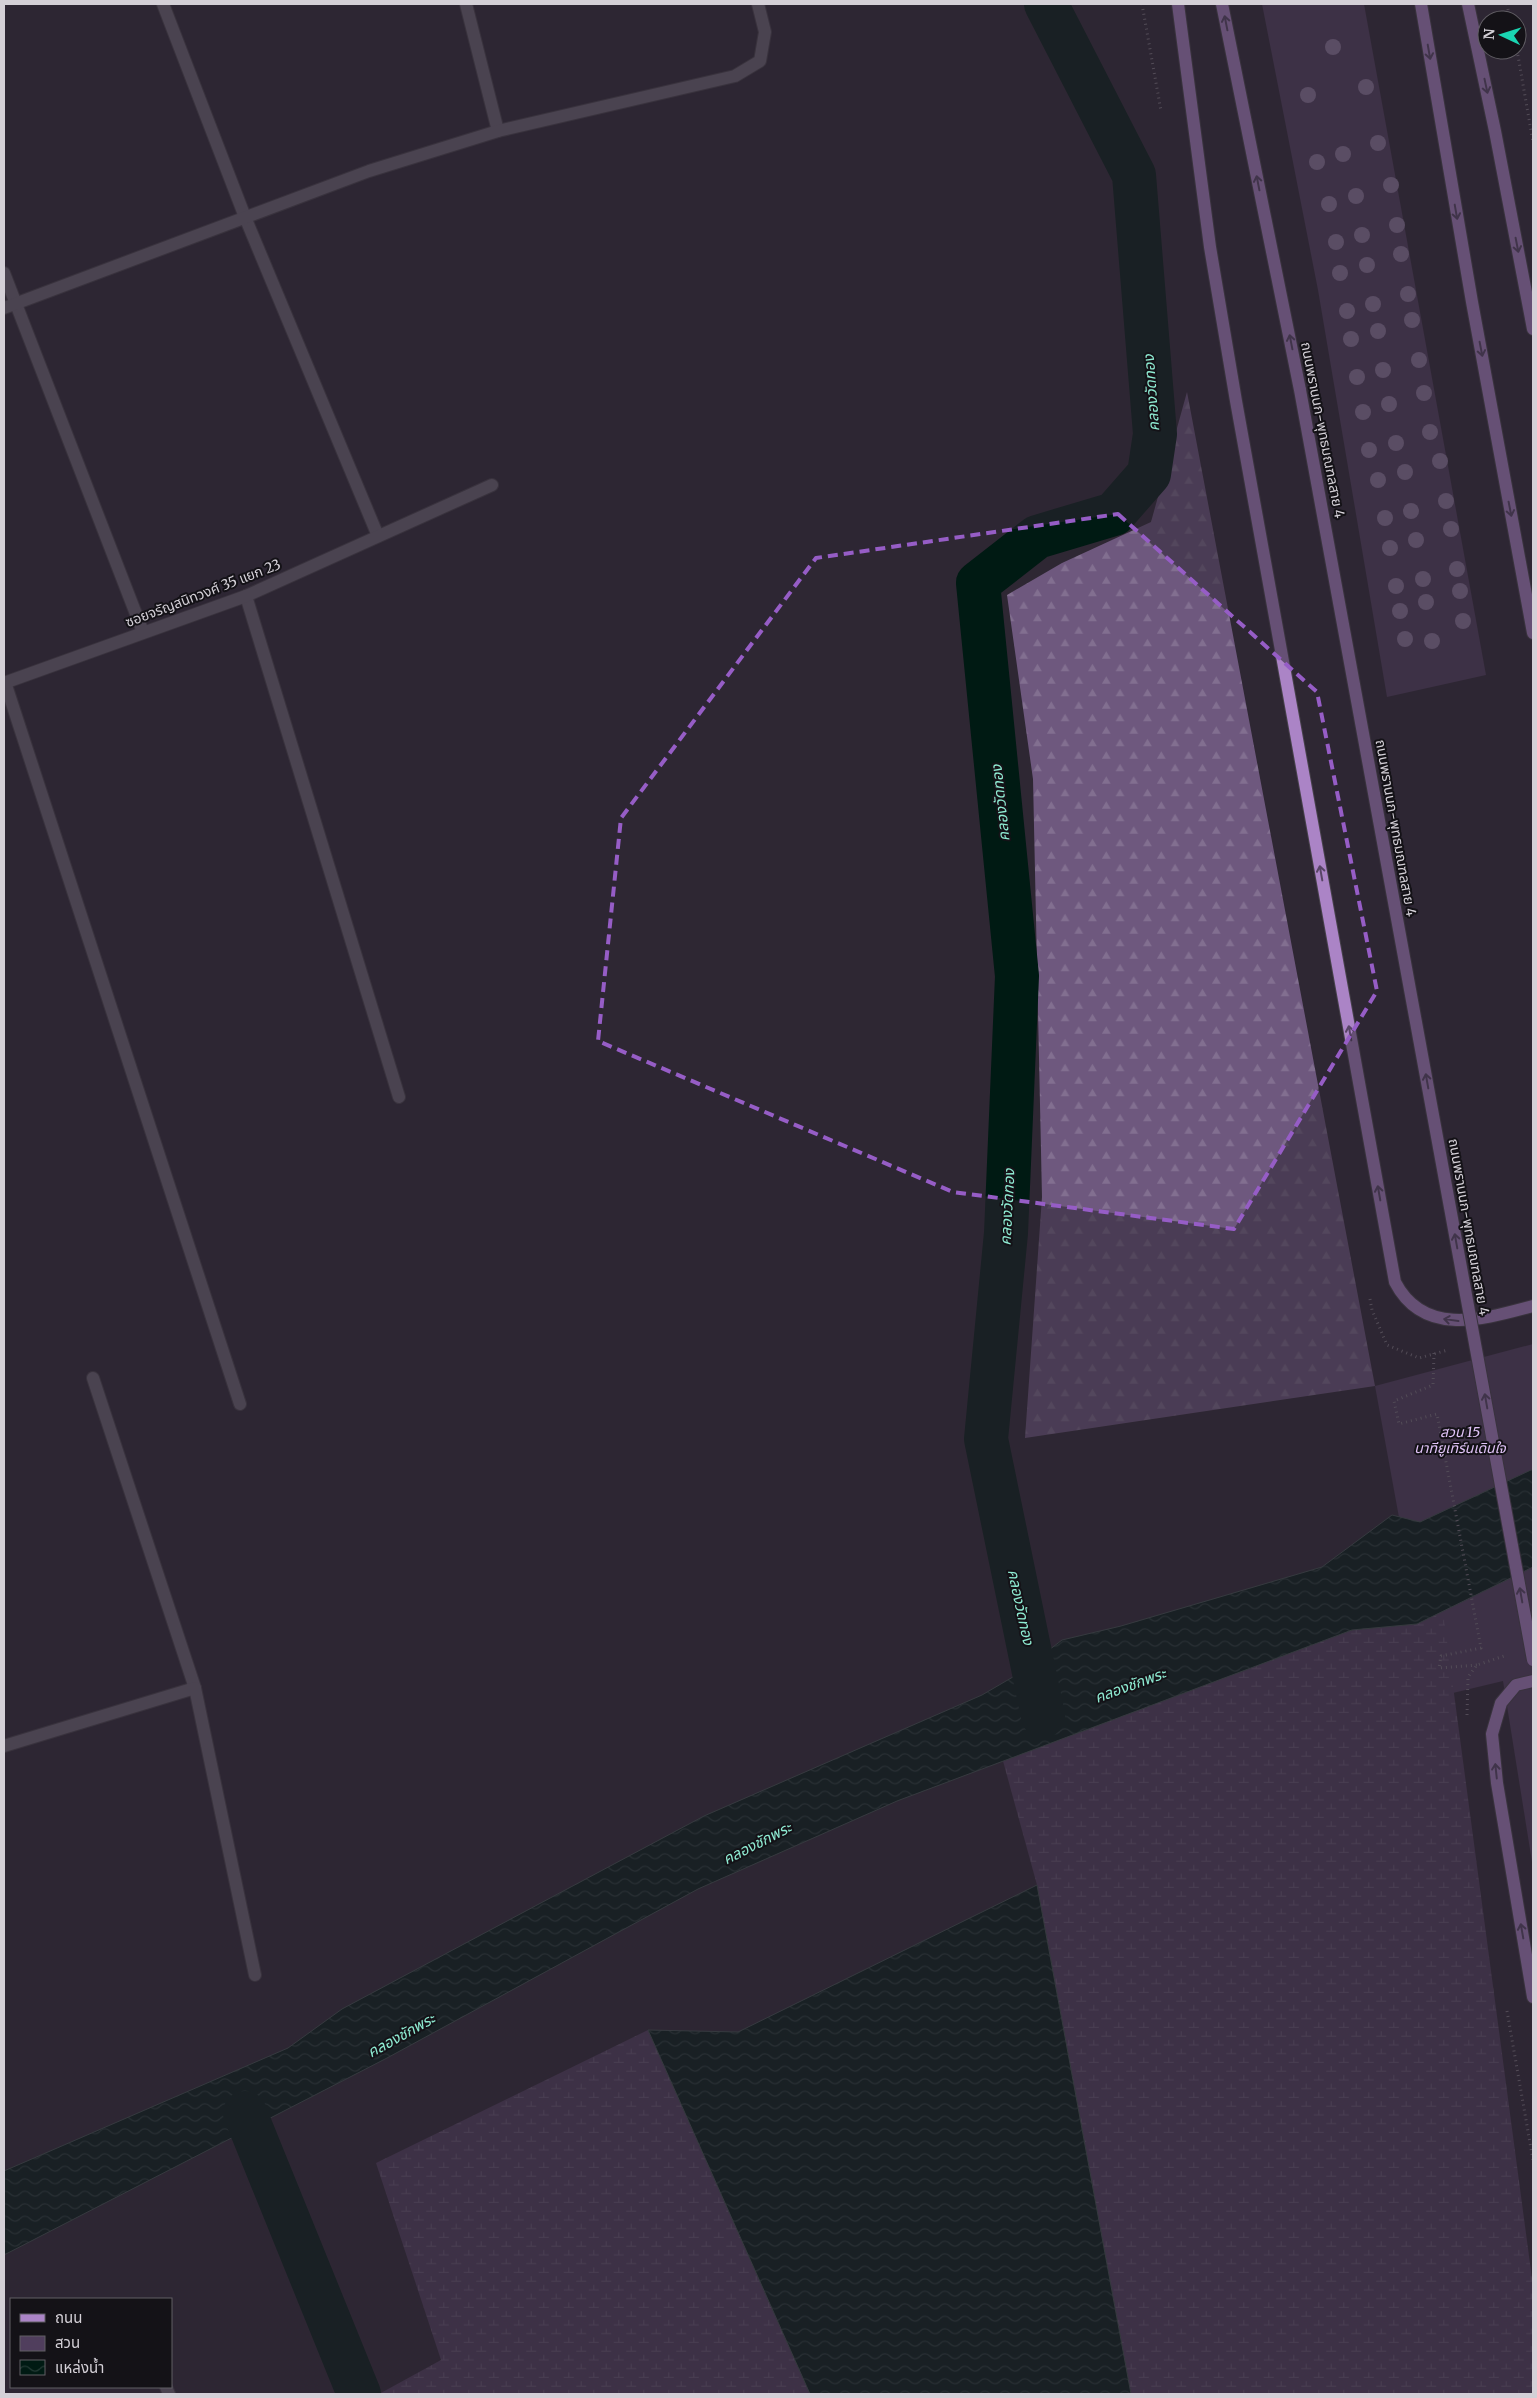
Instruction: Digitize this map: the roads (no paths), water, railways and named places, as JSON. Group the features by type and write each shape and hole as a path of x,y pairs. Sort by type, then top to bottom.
{"main road":[{"path":"1178,4 1209,238 1236,401 1395,1282 1402,1296 1415,1309 1433,1317 1456,1321 1487,1318 1533,1306"},
{"name":"ถนนพรานนก-พุทธมณฑลสาย 4","path":"1222,4 1300,390 1533,1660"},
{"path":"1421,4 1472,302 1533,633"},
{"path":"1468,4 1496,131 1533,329"},
{"path":"1533,1681 1516,1685 1501,1702 1492,1734 1497,1783 1533,1997"}],"street":[{"path":"163,4 245,217 378,536"},
{"path":"466,4 498,132"},
{"path":"9,306 369,171 498,132 735,76 760,61 765,32 758,4"},
{"path":"4,273 9,306 143,632"},
{"name":"ซอยจรัญสนิทวงศ์ 35 แยก 23","path":"4,682 246,596 492,485"},
{"path":"246,596 399,1097"},
{"path":"4,682 240,1404"},
{"path":"93,1378 195,1688 255,1975"},
{"path":"4,1746 195,1688"}],"water":[{"name":"คลองชักพระ","path":"1533,1469 1533,1567 1417,1624 1352,1630 897,1801 698,1889 387,2058 4,2255 4,2171 288,2048 342,2009 704,1816 982,1695 1018,1674 1062,1640 1121,1626 1322,1567 1392,1515 1420,1522"},
{"path":"1037,1885 1131,2394 810,2394 648,2030 738,2032"}],"waterway":[{"name":"คลองวัดทอง","path":"1043,1716 986,1439 1006,1233 1017,976 978,583 1037,537 1114,514 1149,474 1155,434 1134,175 1046,4"},
{"path":"245,2113 359,2394"}],"park label":[{"name":"สวน 15 นาทียูเทิร์นเดินใจ","path":"1460,1440"}]}
